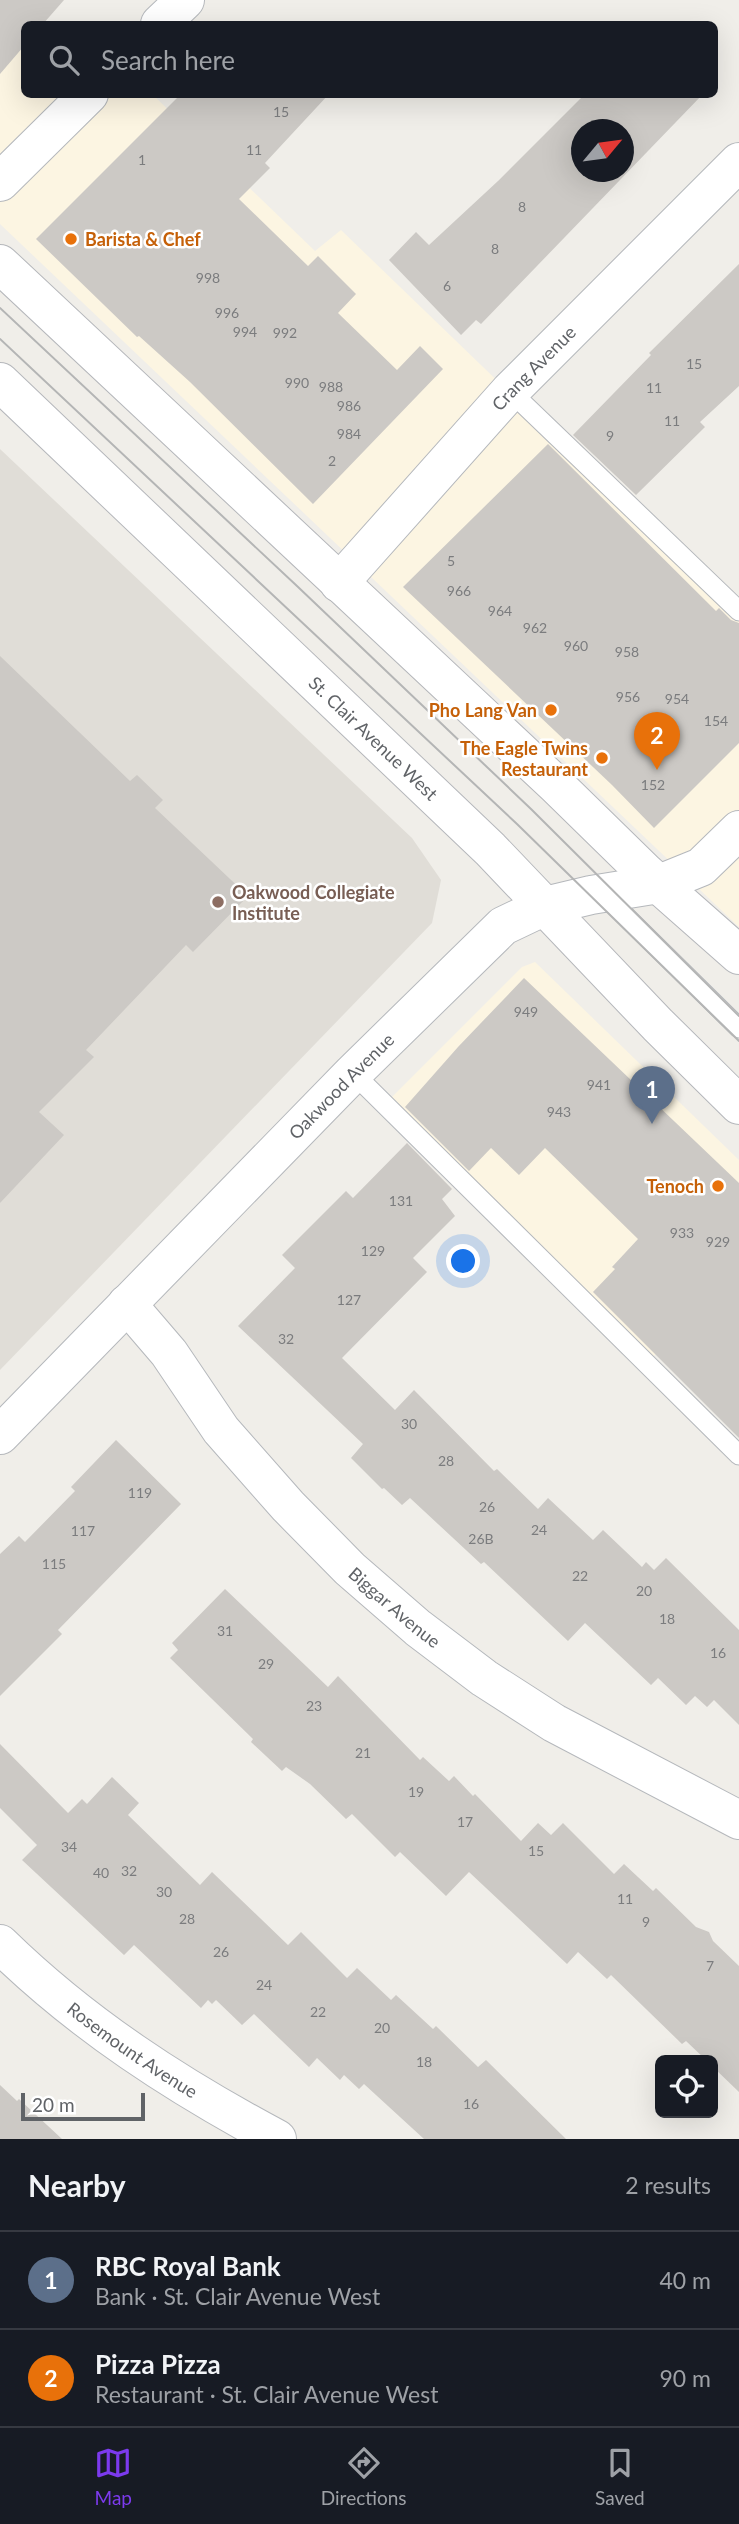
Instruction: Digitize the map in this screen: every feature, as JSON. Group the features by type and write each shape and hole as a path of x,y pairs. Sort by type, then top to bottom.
{"street":[{"path":"163,21 185,0"},
{"path":"0,182 85,98"},
{"name":"Crang Avenue","path":"339,583 510,391 739,162"},
{"path":"0,264 659,884 739,955"},
{"name":"St. Clair Avenue West","path":"0,382 490,849 658,1025 739,1105"},
{"name":"Oakwood Avenue","path":"0,1435 353,1073 503,926 545,906 659,884 701,867 739,830"},
{"name":"Biggar Avenue","path":"127,1304 169,1353 221,1430 288,1506 350,1569 418,1628 484,1678 554,1723 739,1820"},
{"name":"Rosemount Avenue","path":"0,1944 37,1980 102,2032 214,2106 277,2139"}],"lane":[{"path":"510,391 739,611"},
{"path":"602,893 739,1028"},
{"path":"353,1073 739,1455"}],"shaded area":[{"path":"0,0 19,0 39,21 21,21 21,98 156,98 315,251 341,230 739,614 739,927 0,224"},
{"name":"Oakwood Collegiate Institute","path":"0,449 412,838 441,880 432,923 0,1370"},
{"path":"535,962 739,1160 739,1268 651,1359 392,1097 522,967"}],"building":[{"path":"0,0 64,0 46,21 21,21 21,50 0,74"},
{"path":"177,98 325,98 265,163 270,168 239,199 308,266 318,256 356,294 338,313 397,370 420,346 443,369 313,504 190,382 137,337 36,239"},
{"path":"581,98 699,98 634,165 634,119 571,119 571,182 618,182 481,324 476,320 461,335 389,260 416,232 429,245"},
{"path":"739,264 739,386 700,422 705,427 636,495 573,435 651,355 649,353"},
{"path":"548,444 716,611 719,608 731,620 739,623 739,743 654,828 403,587"},
{"path":"0,656 130,781 137,775 163,800 155,808 248,896 193,952 186,945 86,1050 94,1057 39,1112 64,1135 0,1203"},
{"path":"524,978 739,1183 739,1438 593,1292 638,1239 545,1148 519,1175 491,1148 469,1171 405,1107"},
{"path":"407,1143 452,1189 442,1199 455,1216 413,1258 427,1272 342,1358 395,1410 414,1390 494,1471 497,1469 538,1509 548,1498 593,1540 603,1530 642,1567 646,1562 654,1570 666,1558 739,1630 739,1725 714,1700 707,1707 695,1696 686,1705 658,1678 651,1685 585,1623 568,1641 484,1562 481,1564 410,1498 402,1505 382,1489 351,1458 363,1444 238,1326 295,1268 282,1255 346,1191 353,1198"},
{"path":"116,1440 181,1504 58,1630 62,1634 0,1696 0,1554 19,1536 25,1542 75,1491 71,1487"},
{"path":"225,1589 328,1687 338,1676 420,1760 423,1757 449,1781 454,1776 521,1841 538,1823 551,1835 563,1823 614,1874 624,1864 653,1891 656,1888 696,1927 709,1932 713,1941 739,1966 739,2092 718,2072 718,2055 701,2055 686,2041 682,2044 611,1975 607,1979 578,1952 567,1964 469,1872 446,1896 400,1852 395,1857 352,1814 346,1819 310,1784 286,1767 282,1771 170,1658 178,1650 172,1643"},
{"path":"0,1744 68,1813 82,1799 87,1804 112,1777 139,1803 128,1815 200,1885 212,1872 288,1945 301,1932 347,1978 357,1968 391,2000 396,1995 433,2029 436,2026 478,2067 486,2060 566,2139 424,2139 364,2084 359,2089 344,2075 340,2080 317,2058 309,2067 254,2014 242,2025 216,2000 212,2004 208,2000 201,2008 134,1945 124,1955 22,1860 37,1845 0,1808"},
{"path":"0,2085 17,2101 19,2099 62,2139 0,2139"}],"tram line":[{"path":"0,308 531,809 739,1016"},
{"path":"0,339 517,824 739,1041"}],"place":[{"name":"Barista & Chef","path":"71,239"},
{"name":"Pho Lang Van","path":"551,710"},
{"name":"The Eagle Twins Restaurant","path":"602,758"},
{"name":"Pizza Pizza","path":"657,770"},
{"name":"Oakwood Collegiate Institute","path":"218,902"},
{"name":"RBC Royal Bank","path":"652,1124"},
{"name":"Tenoch","path":"718,1186"}]}
